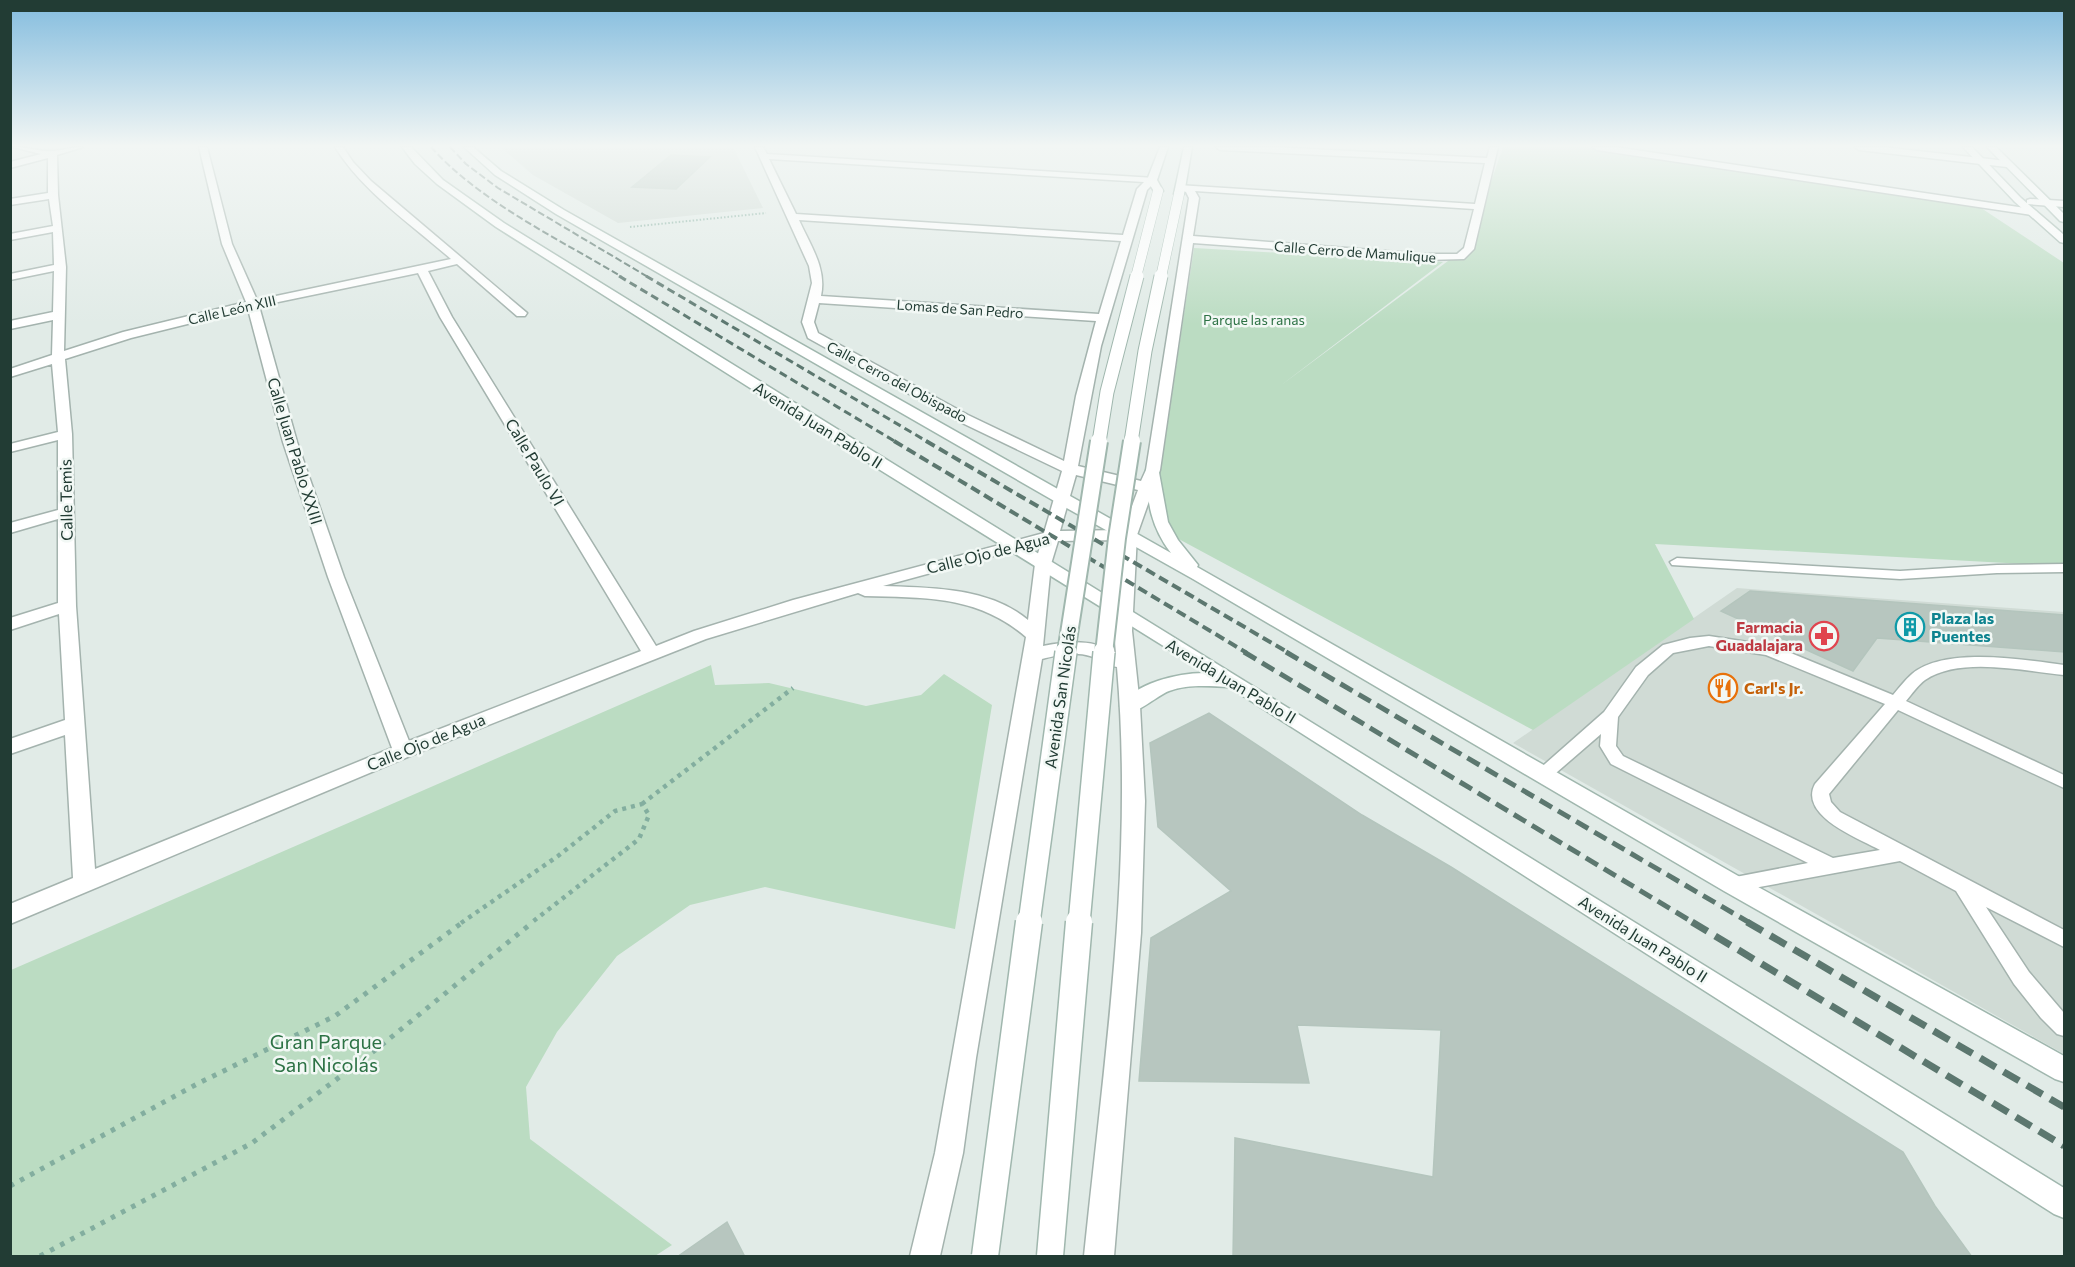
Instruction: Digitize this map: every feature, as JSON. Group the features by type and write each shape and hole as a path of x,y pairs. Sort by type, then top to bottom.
{"street":[{"name":"Calle Temis","path":"55,206 60,267 58,357 65,435 68,606 86,883"},
{"name":"Calle Juan Pablo XXIII","path":"218,206 227,244 253,304 290,442 336,578 403,751"},
{"path":"395,206 521,313"},
{"name":"Avenida Juan Pablo II","path":"474,206 500,225 861,452 1014,545 1124,616 1235,682 2064,1204"},
{"path":"553,206 1061,499 1199,575 1732,884 2064,1070"},
{"name":"Calle Cerro del Obispado","path":"789,206 815,266 818,283 816,299 808,322 812,335 963,418 1070,469 1149,478"},
{"path":"925,1257 949,1153 963,1058 1034,645 1043,564 1070,469 1083,396 1136,206"},
{"name":"Avenida San Nicolás","path":"985,1257 1040,841 1105,403 1150,206"},
{"path":"1050,1257 1095,738 1118,538 1145,351 1176,206"},
{"path":"1099,1257 1130,933 1134,801 1124,616 1129,535 1149,478 1193,206"},
{"path":"1466,206 1481,207"},
{"path":"1993,206 2032,212"},
{"path":"2025,206 2064,240"},
{"path":"2051,206 2064,219"},
{"name":"Calle Cerro de Mamulique","path":"1187,239 1452,258 1465,254 1468,249 1481,207"},
{"path":"792,213 1126,238"},
{"path":"10,237 58,228"},
{"name":"Calle León XIII","path":"10,373 127,335 253,304 458,261"},
{"path":"10,277 60,267"},
{"name":"Calle Paulo VI","path":"422,270 446,317 651,653"},
{"name":"Lomas de San Pedro","path":"816,299 1104,318"},
{"path":"10,325 58,315"},
{"path":"10,448 65,435"},
{"path":"1149,478 1164,533 1199,575"},
{"path":"10,528 67,512"},
{"name":"Calle Ojo de Agua","path":"10,914 403,751 651,653 748,619 1051,536 1129,535"},
{"name":"Calle Ojo de Agua","path":"849,590 937,594 984,602 1004,610 1022,622 1034,645"},
{"path":"10,624 68,606"},
{"path":"1034,645 1083,648 1108,655 1126,669"},
{"path":"1130,706 1143,695 1175,682 1195,679 1235,682"},
{"path":"10,747 74,724"}],"lane":[{"path":"1677,562 1900,575 1997,569 2064,568"},
{"path":"1542,775 1610,716 1642,671 1668,649 1709,641 1769,650 1897,703 2064,782"},
{"path":"2064,670 1985,663 1942,666 1928,670 1918,677 1821,789 1820,798 1824,807 1834,817 2064,939"},
{"path":"1610,716 1608,746 1617,760 1830,865"},
{"path":"1732,884 1904,853"},
{"path":"1962,884 2014,969 2035,997 2064,1027"}],"path":[{"path":"597,233 624,227 792,213"},
{"path":"10,1186 197,1084 335,1016 435,941 558,856 615,811 642,804 793,688"},
{"path":"40,1257 252,1143 378,1048 557,902 639,839 649,814 642,804"}],"shaded area":[{"path":"588,206 762,206 763,208 618,223"},
{"name":"Plaza las Puentes","path":"1737,588 2064,612 2064,1054 1513,743"}],"green space":[{"name":"Parque las ranas","path":"1483,206 1978,206 2064,263 2064,566 1655,544 1694,619 1533,730 1175,537 1146,487 1166,434 1194,248 1443,262 1280,386 1452,258 1468,249"},
{"name":"Gran Parque San Nicolás","path":"711,665 715,685 769,683 866,706 921,695 944,674 992,705 955,929 765,887 690,905 617,956 557,1032 526,1087 530,1139 672,1245 655,1256 11,1256 11,970"}],"building":[{"name":"Plaza las Puentes","path":"1750,591 2064,615 2064,652 1877,638 1853,671 1721,611"},
{"path":"1209,713 1362,815 1451,867 1903,1152 1935,1206 1972,1257 1233,1257 1235,1138 1433,1177 1441,1030 1297,1025 1309,1083 1139,1081 1151,938 1231,891 1158,827 1150,743"},
{"path":"727,1222 745,1257 677,1257"}],"railway":[{"path":"502,206 622,277"},
{"path":"529,206 648,277"},
{"path":"619,276 896,442"},
{"path":"646,276 928,442"},
{"path":"894,441 1247,653"},
{"path":"926,441 1289,653"},
{"path":"1244,652 1694,923"},
{"path":"1286,652 1750,923"},
{"path":"1692,922 2064,1146"},
{"path":"1747,922 2064,1107"}],"place":[{"name":"Plaza las Puentes","path":"1910,627"},
{"name":"Farmacia Guadalajara","path":"1824,636"},
{"name":"Carl's Jr.","path":"1723,688"}]}
